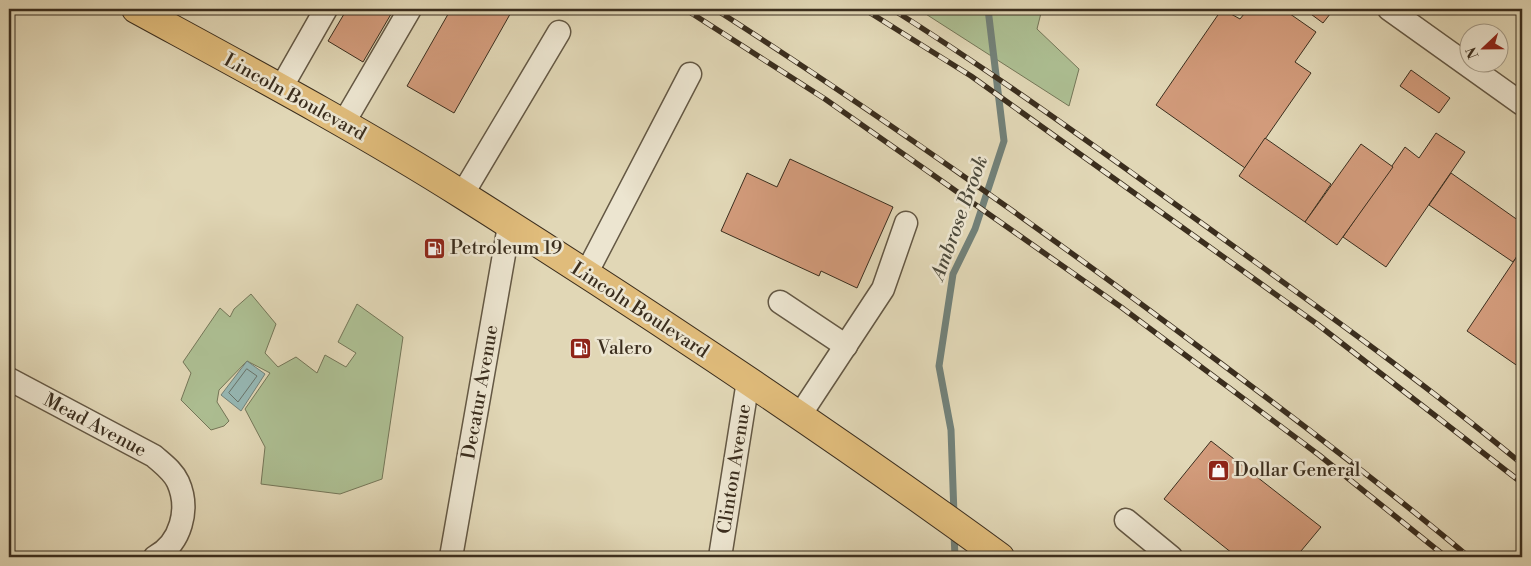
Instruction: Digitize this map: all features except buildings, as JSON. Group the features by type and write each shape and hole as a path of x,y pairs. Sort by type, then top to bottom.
{"main road":[{"name":"Lincoln Boulevard","path":"136,9 282,88 462,195 800,415 995,553"}],"street":[{"path":"282,88 326,9"},
{"path":"344,124 410,9"},
{"path":"1389,9 1522,104"},
{"path":"462,195 559,32"},
{"path":"586,274 690,74"},
{"path":"800,415 883,289 906,223"},
{"name":"Decatur Avenue","path":"451,557 509,226"},
{"path":"780,302 846,346"},
{"name":"Mead Avenue","path":"9,379 154,456 168,468 178,482 182,504 182,523 174,542 155,557"},
{"name":"Clinton Avenue","path":"720,557 748,381"},
{"path":"1126,520 1171,557"}],"green space":[{"path":"918,9 1042,9 1037,29 1079,69 1069,106"},
{"path":"251,294 276,324 265,353 278,367 296,357 317,373 325,355 346,367 356,353 338,342 357,304 403,337 382,479 340,494 261,484 265,447 245,409 270,373 247,361 219,390 217,402 229,421 224,426 211,430 181,400 191,373 183,362 220,308 230,317 234,309"}],"water":[{"path":"247,361 265,374 241,411 221,395"}],"waterway":[{"name":"Ambrose Brook","path":"954,515 951,430 939,366 953,274 975,229 1004,141 988,9"},
{"name":"Ambrose Brook","path":"954,533 955,557"}],"railway":[{"path":"685,9 825,99 1121,307 1319,455 1446,557"},
{"path":"715,9 901,133 1083,262 1304,426 1469,557"},
{"path":"864,9 971,76 1317,324 1522,483"},
{"path":"892,9 1012,88 1207,227 1406,372 1522,464"}],"place":[{"name":"Petroleum 19","path":"434,248"},
{"name":"Valero","path":"581,348"},
{"name":"Dollar General","path":"1218,470"}]}
